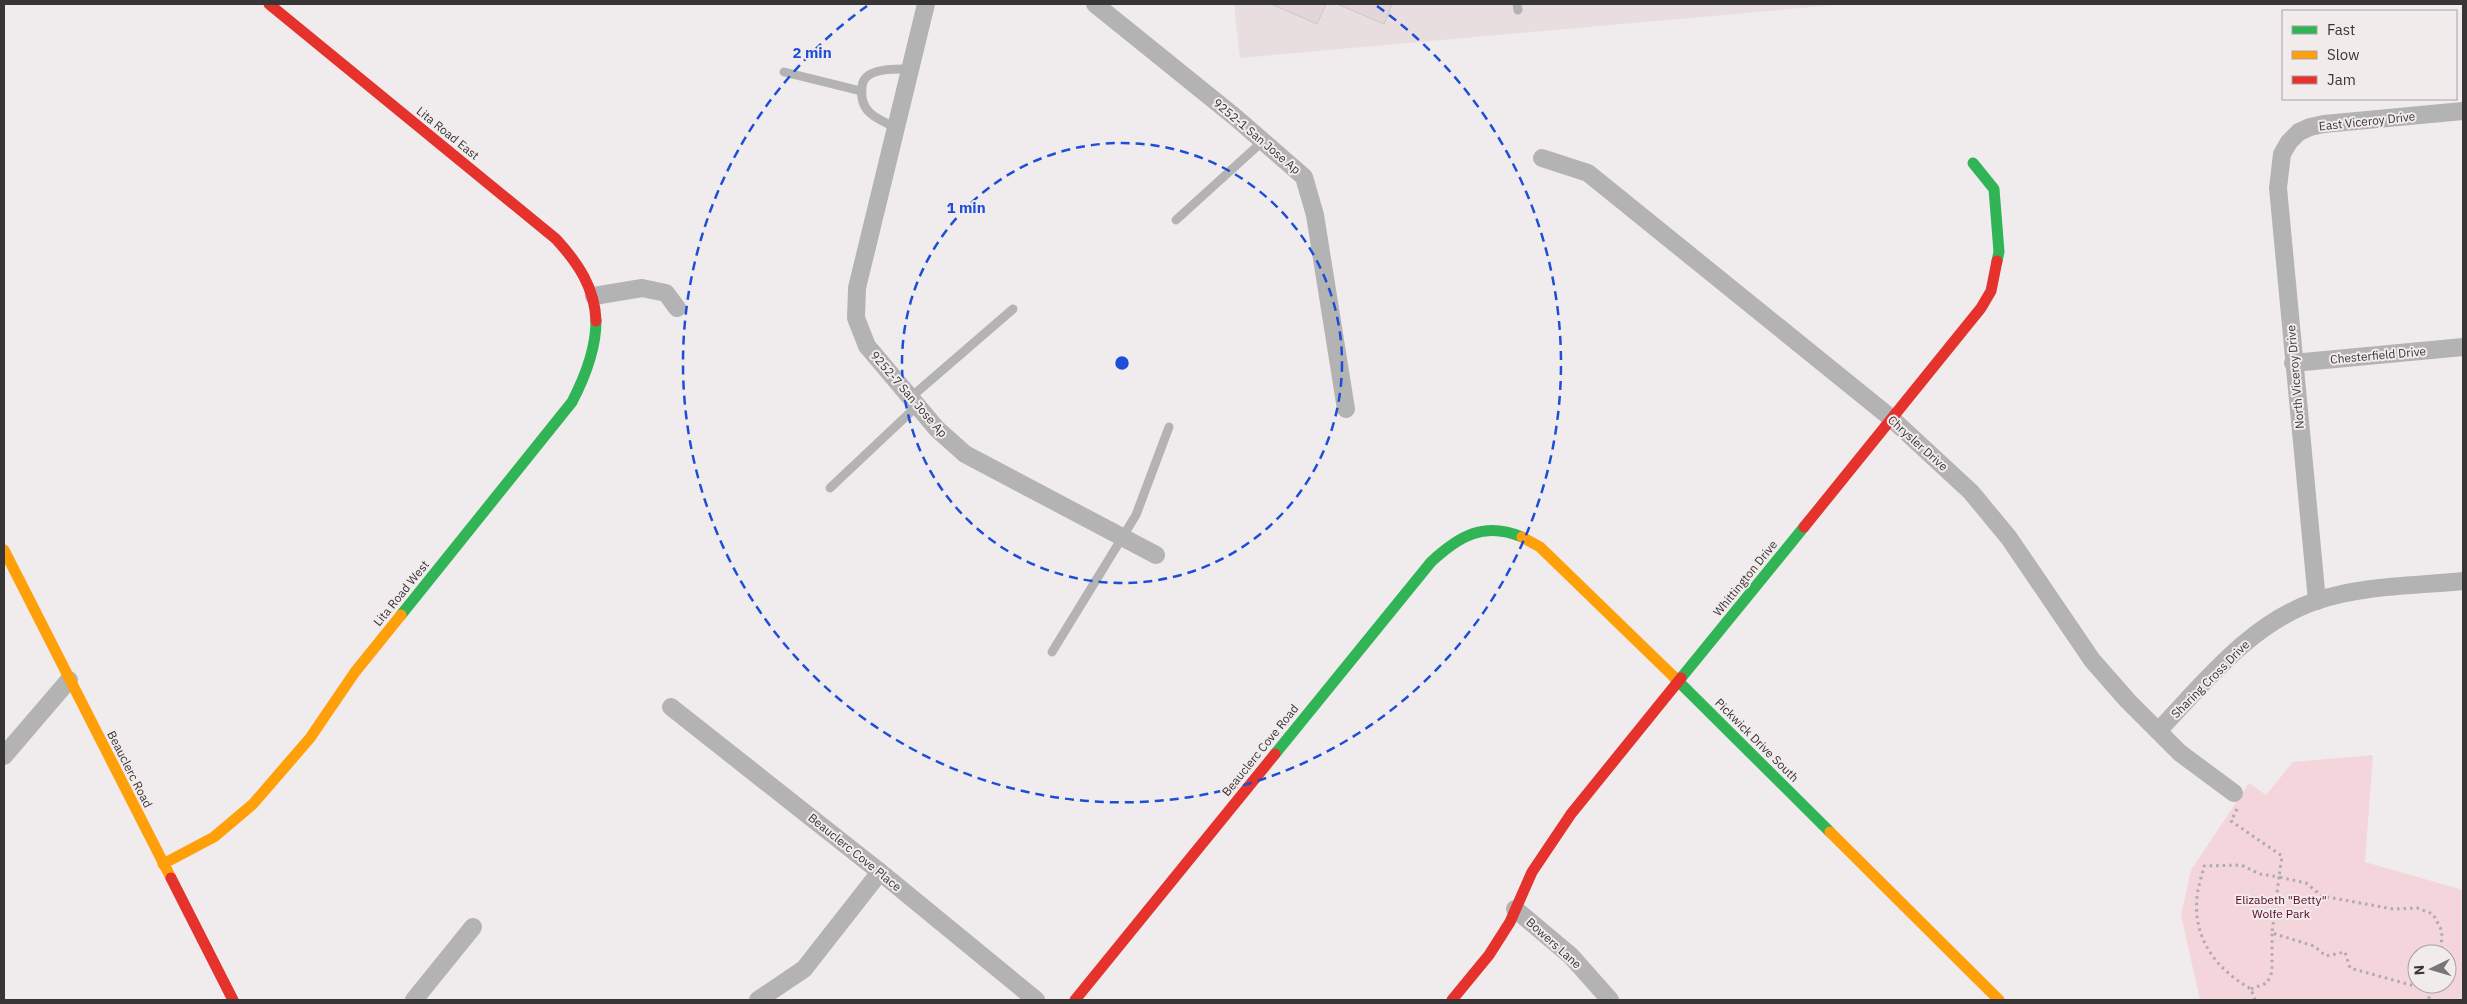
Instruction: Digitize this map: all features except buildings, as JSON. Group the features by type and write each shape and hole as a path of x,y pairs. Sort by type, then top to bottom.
{"street":[{"name":"Lita Road East","path":"269,4 556,239 572,256 594,296"},
{"name":"9252-7 San Jose Ap","path":"926,4 857,288 856,318 867,346 914,402 965,454 1156,555"},
{"name":"9252-1 San Jose Ap","path":"1095,4 1304,177 1309,188 1346,409"},
{"name":"East Viceroy Drive","path":"2282,154 2289,142 2299,132 2324,124 2463,111"},
{"name":"North Viceroy Drive","path":"2282,154 2278,188 2293,363 2317,601"},
{"name":"Chrysler Drive","path":"1542,158 1588,173 1891,418 1972,492 2009,538 2092,660 2128,701 2180,753 2236,801"},
{"name":"Whittington Drive","path":"1452,1000 1490,955 1516,910 1532,872 1571,814 1981,308 1990,291 1999,252 1994,189 1973,163"},
{"path":"594,296 642,288 666,293 677,308"},
{"name":"Lita Road West","path":"163,864 213,837 244,812 272,782 330,712 355,672 572,402 585,378 592,357 595,338 594,296"},
{"name":"Chesterfield Drive","path":"2293,363 2463,347"},
{"name":"Pickwick Drive South","path":"1478,531 1499,530 1516,534 1540,547 1679,682 1999,1000"},
{"name":"Beauclerc Cove Road","path":"1075,1000 1431,562 1457,538 1478,531"},
{"name":"Beauclerc Road","path":"4,550 232,1000"},
{"name":"Sharing Cross Drive","path":"2159,730 2241,646 2291,612 2317,601 2364,590 2463,581"},
{"path":"4,756 69,680"},
{"name":"Beauclerc Cove Place","path":"671,707 880,872 1036,1000"},
{"path":"758,1000 804,968 880,872"},
{"name":"Bowers Lane","path":"1516,910 1571,956 1610,1000"},
{"path":"414,1000 473,927"}],"lane":[{"path":"897,128 870,115 862,100 865,78 870,74 884,70 911,69"},
{"path":"784,72 862,91"},
{"path":"1176,220 1262,141"},
{"path":"830,488 914,402 1013,309"},
{"path":"1052,652 1123,538 1145,495 1169,427"}],"path":[{"path":"2236,801 2231,821 2282,856 2272,934 2272,972 2267,984 2251,989"},
{"path":"2255,1000 2251,989 2235,980 2207,950 2200,929 2197,897 2204,866 2241,865 2260,874 2306,882 2322,896 2393,908 2417,908 2433,914 2442,931 2441,944"},
{"path":"2272,934 2314,946 2326,956 2345,952 2350,968 2407,984"}],"shaded area":[{"path":"1234,4 1846,4 1240,58"}],"green space":[{"name":"Elizabeth \"Betty\" Wolfe Park","path":"2373,755 2365,862 2463,890 2463,1000 2200,1000 2181,915 2191,870 2249,783 2266,795 2293,762"}],"traffic: fast":[{"path":"1973,163 1994,189 1999,252 1997,261"},
{"path":"401,615 572,402 589,363 596,332 596,321"},
{"path":"1681,678 1804,527"},
{"path":"1275,754 1431,562 1441,553 1462,538 1484,531 1496,530 1522,537"},
{"path":"1673,676 1830,832"}],"traffic: slow":[{"path":"1522,537 1540,547 1673,676"},
{"path":"4,550 171,878"},
{"path":"163,864 214,837 253,804 310,738 355,672 401,615"},
{"path":"1830,832 1999,1000"}],"traffic: jam":[{"path":"269,4 556,239 578,267 589,287 596,321"},
{"path":"1804,527 1981,308 1991,291 1997,261"},
{"path":"1452,1000 1489,955 1510,922 1532,872 1571,814 1681,678"},
{"path":"1075,1000 1275,754"},
{"path":"171,878 233,1000"}]}
